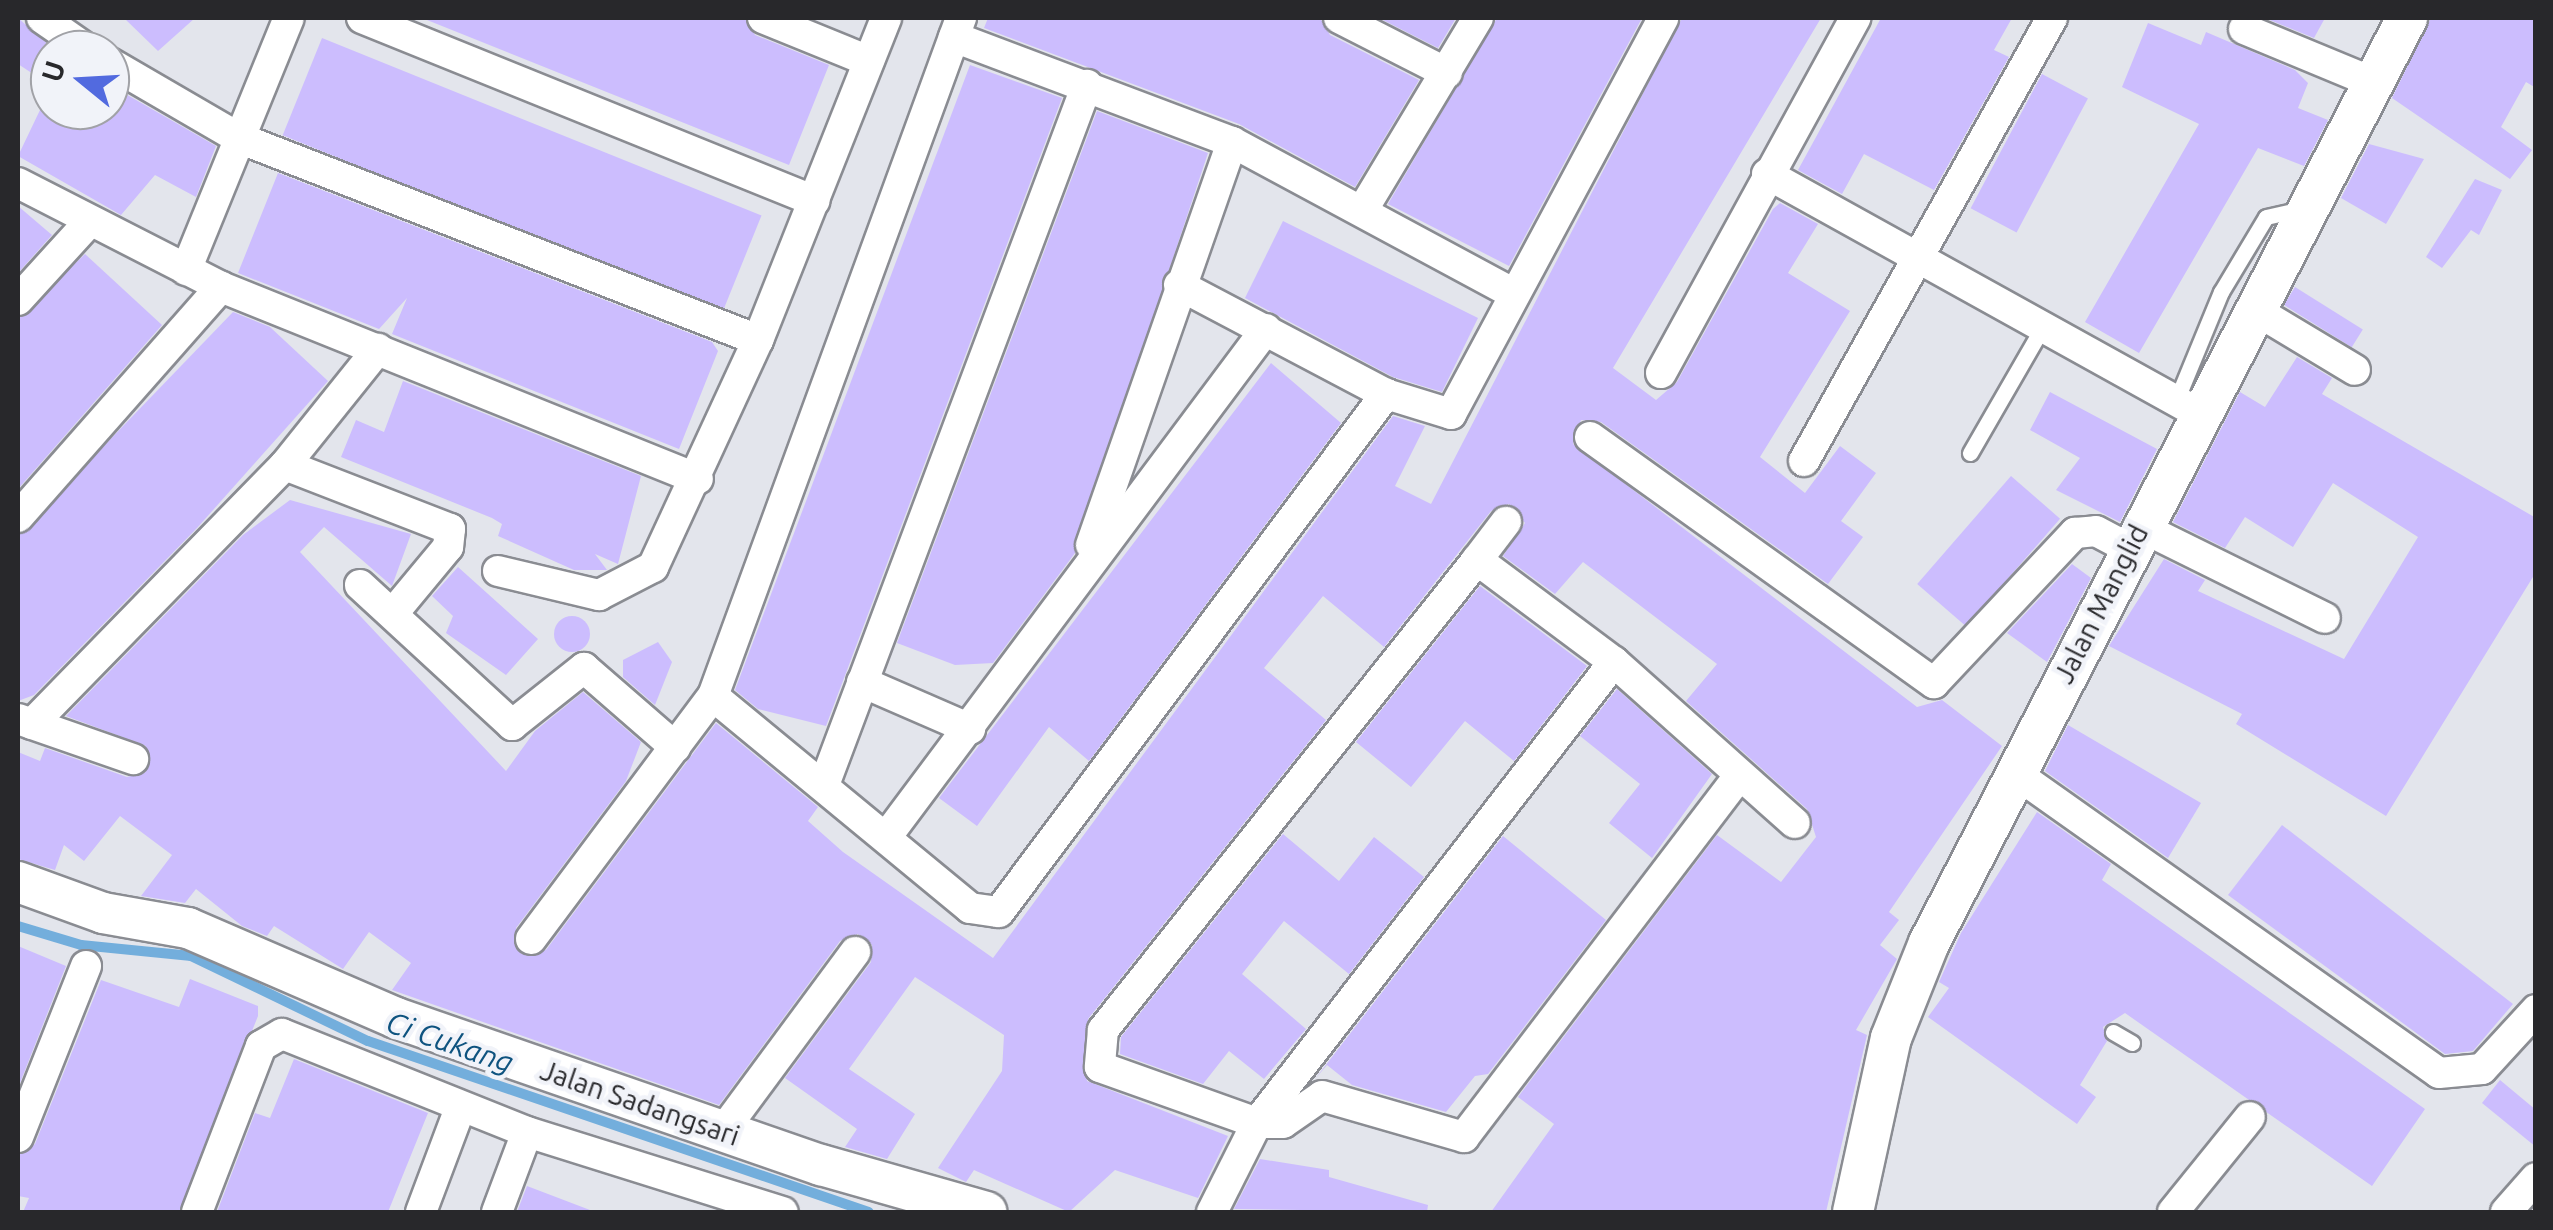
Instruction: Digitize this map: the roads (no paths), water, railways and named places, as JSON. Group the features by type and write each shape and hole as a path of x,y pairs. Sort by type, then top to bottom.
{"street":[{"path":"186,270 289,18"},
{"path":"362,18 814,201"},
{"path":"763,18 869,61"},
{"path":"498,571 599,594 625,589 653,567 698,479 758,340 886,18"},
{"path":"1339,18 1447,72"},
{"path":"1362,211 1478,18"},
{"path":"1180,285 1386,394 1442,414 1457,410 1513,294 1663,18"},
{"path":"1661,373 1855,18"},
{"path":"1804,461 1924,260 2052,18"},
{"name":"Jalan Manglid","path":"1854,1212 1891,1038 1939,948 2014,773 2135,538 2186,407 2252,308 2406,18"},
{"path":"532,940 713,696 958,27 1087,85 1232,142 1513,294"},
{"path":"2244,28 2372,82"},
{"path":"130,75 239,138 758,340"},
{"path":"824,785 1087,85"},
{"path":"1082,572 1232,142"},
{"path":"1767,174 2186,407"},
{"path":"18,183 221,287 698,479"},
{"path":"18,300 89,222"},
{"path":"18,517 221,287"},
{"path":"2252,308 2355,370"},
{"path":"887,836 1266,329"},
{"path":"133,759 25,721 285,465 378,348"},
{"path":"713,696 970,908 999,912 1386,394"},
{"path":"1590,437 1928,682 1946,679 2075,534 2096,531 2135,538 2325,618"},
{"path":"285,465 450,529 448,547 394,612"},
{"path":"1506,522 1099,1040 1095,1056 1111,1074 1257,1123 1282,1122 1322,1096 1464,1136 1738,777"},
{"path":"1477,560 1614,662 1738,777 1796,823"},
{"path":"360,585 394,612 512,725 584,668 675,748"},
{"path":"1212,1212 1257,1123 1614,662"},
{"path":"862,682 970,729"},
{"path":"2014,773 2440,1073 2482,1069 2536,1010"},
{"name":"Jalan Sadangsari","path":"18,882 104,912 188,928 396,1018 722,1132 986,1212"},
{"path":"722,1132 855,952"},
{"path":"18,1137 86,966"},
{"path":"197,1212 270,1037 528,1132 783,1212"},
{"path":"421,1212 460,1108"},
{"path":"2173,1212 2250,1118"},
{"path":"498,1212 528,1132"},
{"path":"2506,1212 2536,1178"}],"lane":[{"path":"2186,407 2220,292 2266,217 2306,208"},
{"path":"1970,453 2044,325"},
{"path":"2113,1032 2132,1042"}],"waterway":[{"name":"Ci Cukang","path":"18,926 81,945 191,956 368,1041 869,1212"}]}
